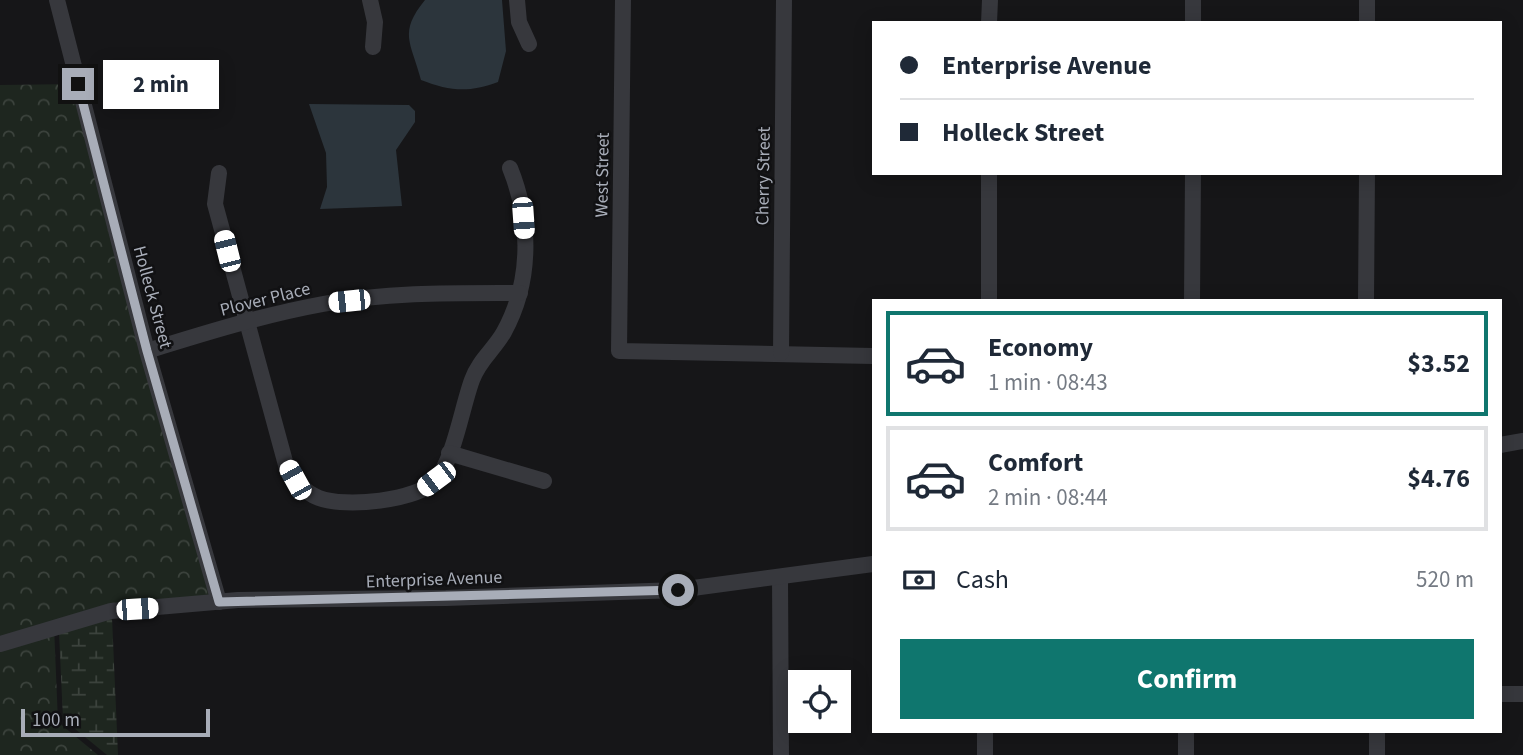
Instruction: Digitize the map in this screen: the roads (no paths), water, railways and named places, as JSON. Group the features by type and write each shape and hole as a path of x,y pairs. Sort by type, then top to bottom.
{"street":[{"name":"Holleck Street","path":"57,0 147,351 219,602"},
{"path":"370,0 375,22 373,47"},
{"path":"517,0 519,22 529,44"},
{"name":"West Street","path":"623,0 619,351 781,353"},
{"name":"Cherry Street","path":"781,353 784,0"},
{"path":"989,21 990,0"},
{"path":"1193,0 1193,21"},
{"path":"1367,0 1367,21"},
{"path":"219,173 215,204 286,465 295,480 308,492 334,501 401,499 418,493 436,479 449,453 478,362 503,333 520,293 526,257 522,199 510,168"},
{"path":"989,175 989,299"},
{"path":"1192,299 1193,175"},
{"path":"1366,299 1367,175"},
{"name":"Plover Place","path":"147,351 245,322 324,304 424,293 520,293"},
{"path":"781,353 872,356"},
{"path":"1502,445 1523,440"},
{"path":"449,453 544,481"},
{"name":"Enterprise Avenue","path":"0,644 111,611 219,602 678,590 872,564"},
{"path":"780,578 781,755"},
{"path":"1502,694 1523,694"},
{"path":"985,733 985,755"},
{"path":"1186,733 1186,755"},
{"path":"1377,733 1377,755"}]}
